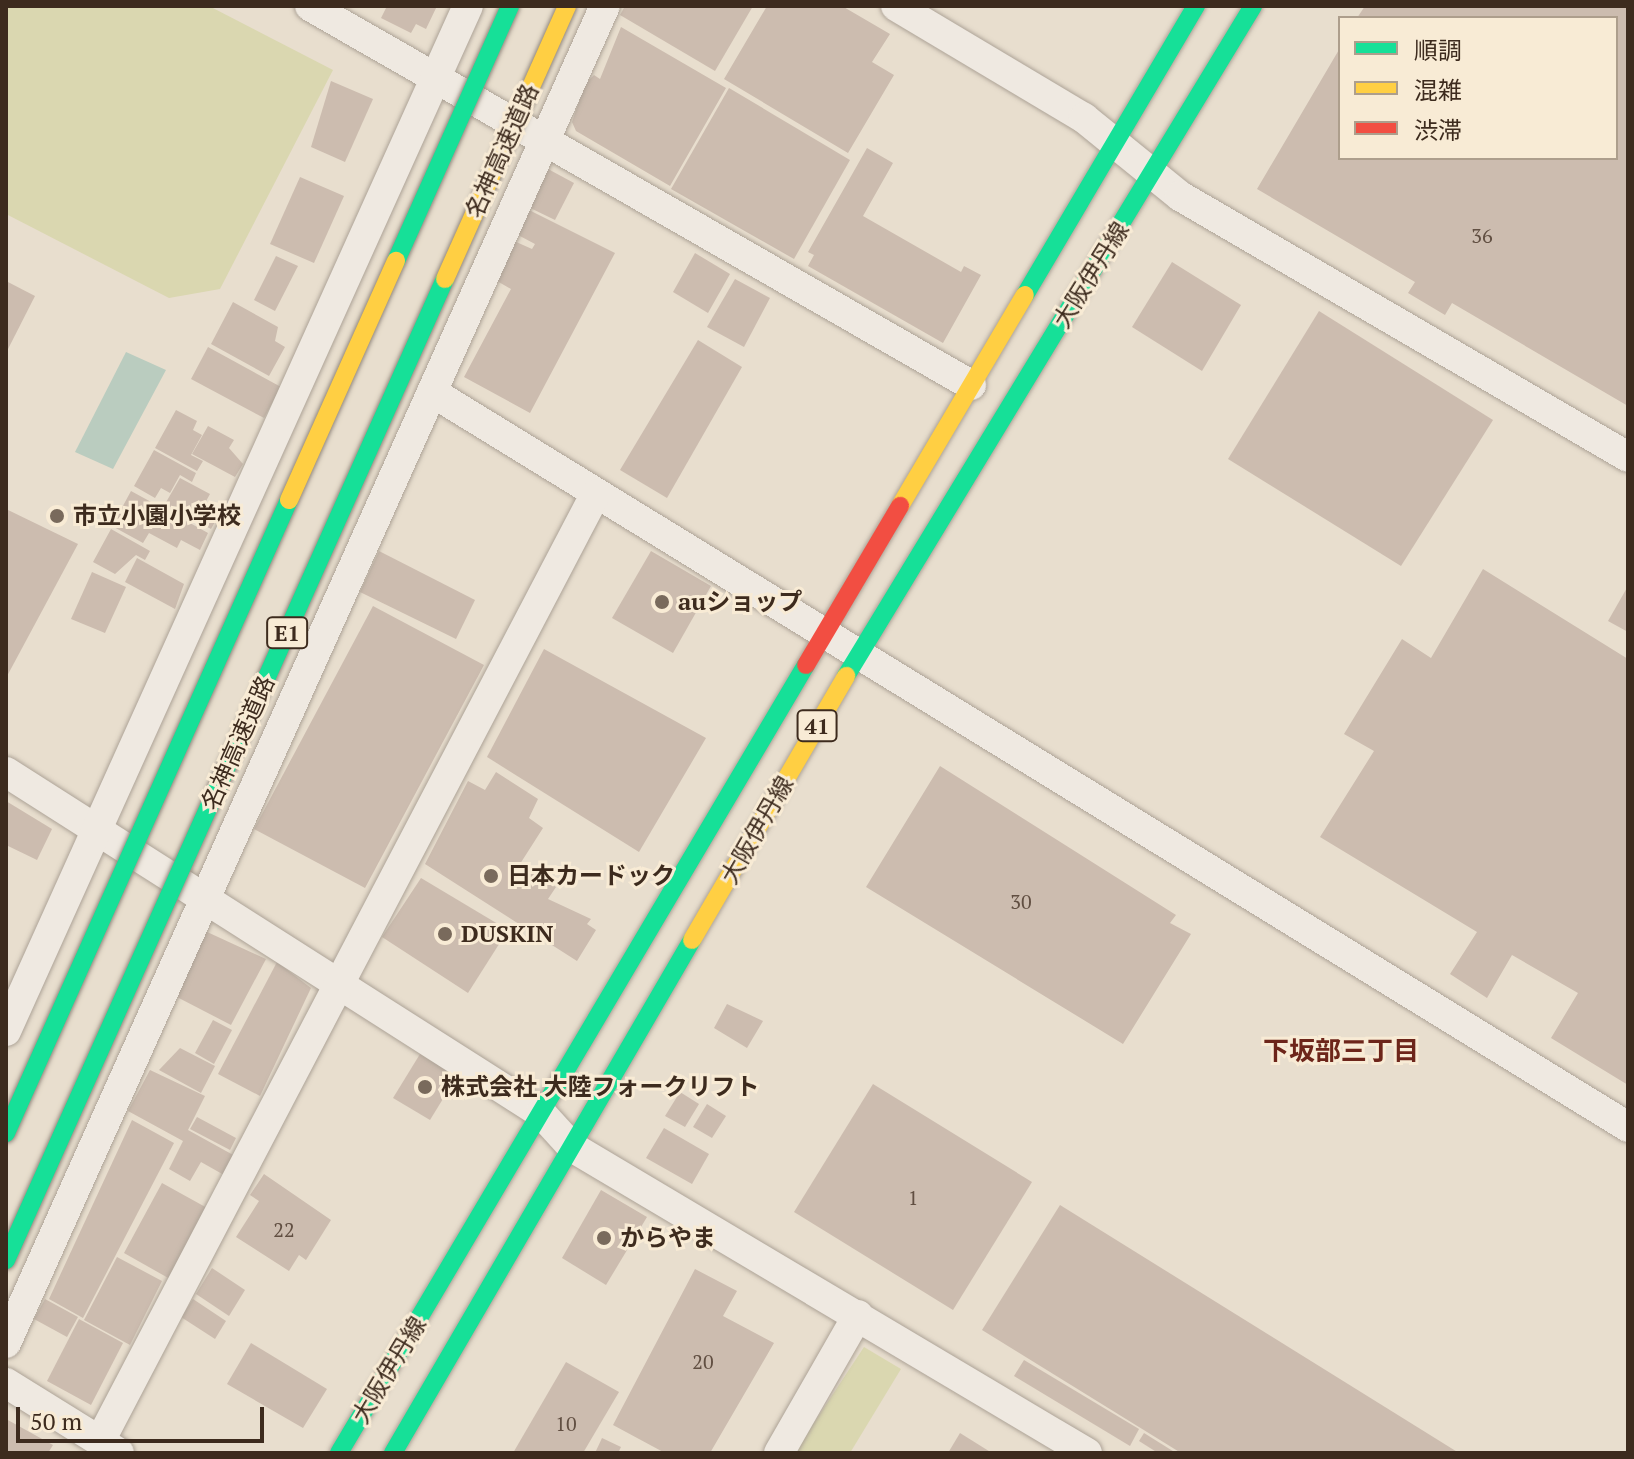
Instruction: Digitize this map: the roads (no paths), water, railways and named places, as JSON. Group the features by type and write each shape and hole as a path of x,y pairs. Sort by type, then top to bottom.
{"main road":[{"name":"E1","path":"6,1133 510,6"},
{"name":"名神高速道路","path":"6,1260 567,6"},
{"name":"大阪伊丹線","path":"339,1453 971,385 1119,145 1196,6"},
{"name":"大阪伊丹線","path":"393,1453 860,652 1253,6"}],"street":[{"path":"310,6 971,385"},
{"path":"6,1031 316,350 468,6"},
{"path":"6,1343 605,6"},
{"path":"896,6 1119,145 1152,174 1628,457"},
{"path":"316,350 430,396 860,652 1628,1127"},
{"path":"6,1383 109,1447 339,984 595,495"},
{"path":"6,772 541,1113 572,1147 1087,1453"},
{"path":"779,1453 858,1315"}],"place":[{"name":"市立小園小学校","path":"57,516"},
{"name":"auショップ","path":"662,602"},
{"name":"日本カードック","path":"491,876"},
{"name":"DUSKIN","path":"445,934"},
{"name":"株式会社 大陸フォークリフト","path":"425,1087"},
{"name":"からやま","path":"604,1238"}],"district":[{"name":"下坂部三丁目","path":"1341,1051"}]}
